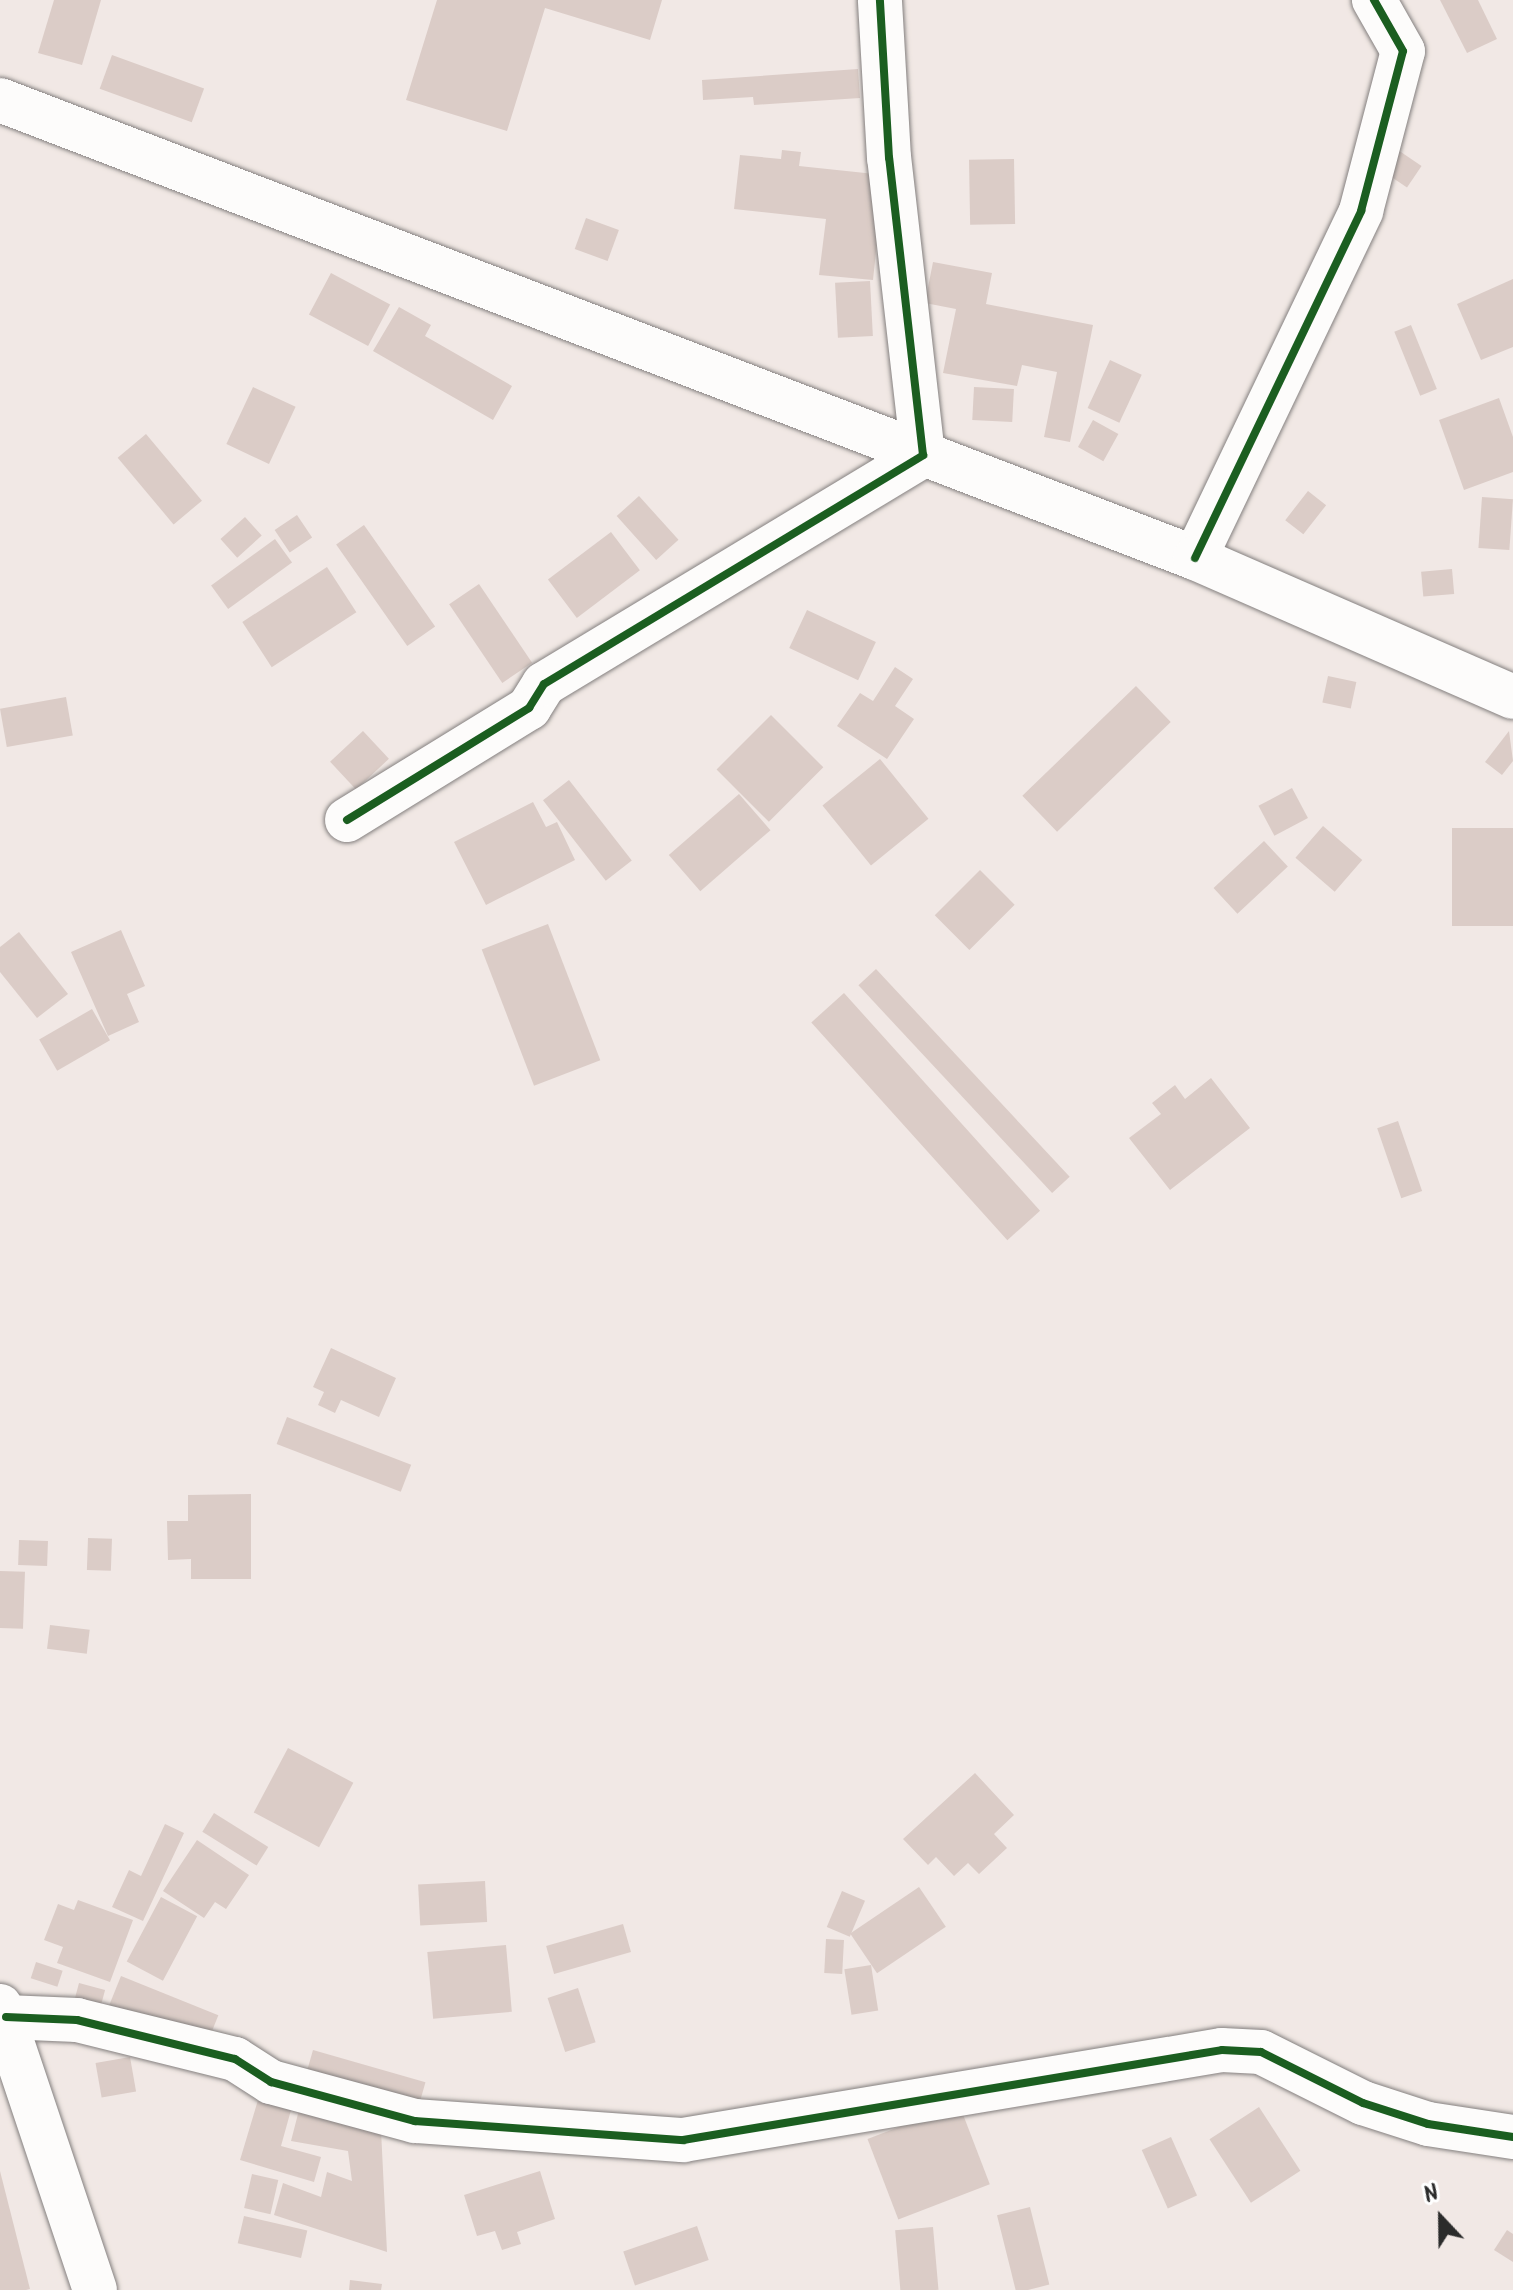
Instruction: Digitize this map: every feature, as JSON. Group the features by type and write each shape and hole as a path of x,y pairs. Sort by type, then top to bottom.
{"street":[{"path":"880,0 889,158 923,455"},
{"path":"1195,558 1361,211 1403,51 1374,0"},
{"path":"0,100 1195,558 1513,697"},
{"path":"347,820 529,708 544,684 923,455"},
{"path":"95,2290 3,2023 77,2020 235,2059 271,2082 415,2121 683,2140 1222,2050 1261,2052 1363,2103 1428,2124 1513,2137"}],"building":[{"path":"54,0 101,0 82,65 38,53"},
{"path":"437,0 662,0 650,40 545,8 507,131 406,100"},
{"path":"1440,0 1478,0 1497,39 1467,53"},
{"path":"112,55 204,89 192,122 100,89"},
{"path":"858,69 860,98 754,105 753,97 703,100 702,80"},
{"path":"1395,148 1422,166 1407,187 1380,170"},
{"path":"782,150 801,152 799,166 884,175 873,280 819,275 826,219 734,209 740,155 781,159"},
{"path":"1014,159 1015,224 970,225 969,160"},
{"path":"586,218 619,230 608,261 575,249"},
{"path":"933,262 992,273 986,304 1093,325 1070,442 1044,437 1057,372 1022,365 1017,386 943,373 956,309 925,303"},
{"path":"331,273 390,304 368,346 309,314"},
{"path":"1513,279 1513,347 1481,360 1457,304"},
{"path":"870,281 873,336 838,338 835,283"},
{"path":"399,307 431,325 425,336 512,386 493,420 373,351"},
{"path":"1411,325 1437,389 1420,396 1394,332"},
{"path":"1110,360 1142,375 1119,423 1088,408"},
{"path":"253,387 296,407 269,464 226,444"},
{"path":"974,387 1014,389 1012,422 972,420"},
{"path":"1499,398 1513,437 1513,472 1464,490 1439,420"},
{"path":"1093,420 1118,434 1103,461 1078,447"},
{"path":"146,434 202,501 174,524 118,458"},
{"path":"1308,491 1326,505 1303,534 1285,520"},
{"path":"639,496 678,540 656,560 617,516"},
{"path":"1482,497 1513,499 1509,550 1478,548"},
{"path":"297,515 312,537 290,552 275,530"},
{"path":"245,517 262,536 237,558 220,539"},
{"path":"364,525 435,627 407,646 336,545"},
{"path":"611,532 640,570 577,618 548,580"},
{"path":"275,539 292,562 228,609 211,585"},
{"path":"327,567 356,612 272,667 242,622"},
{"path":"1452,569 1454,594 1423,597 1421,572"},
{"path":"479,584 532,663 502,683 449,604"},
{"path":"807,610 876,642 858,680 789,648"},
{"path":"895,667 913,679 895,706 914,719 887,759 837,726 860,693 873,701"},
{"path":"1328,676 1356,682 1351,708 1322,702"},
{"path":"1136,686 1171,722 1057,832 1022,796"},
{"path":"66,697 73,735 7,747 0,709"},
{"path":"771,715 823,767 769,822 717,769"},
{"path":"363,731 389,759 356,789 330,762"},
{"path":"1509,731 1513,761 1502,775 1485,762"},
{"path":"880,759 928,819 871,865 822,806"},
{"path":"569,780 632,860 606,881 543,800"},
{"path":"1292,788 1308,818 1274,836 1258,806"},
{"path":"739,794 770,830 700,891 669,855"},
{"path":"533,802 546,827 557,822 575,860 486,905 454,842"},
{"path":"1323,826 1362,860 1335,892 1295,858"},
{"path":"1452,828 1513,828 1513,926 1452,926"},
{"path":"1264,841 1288,867 1237,914 1214,888"},
{"path":"980,870 1015,905 969,950 935,915"},
{"path":"548,924 600,1060 534,1086 482,949"},
{"path":"121,930 145,986 127,994 139,1022 108,1036 71,952"},
{"path":"19,932 68,994 37,1018 0,972 0,947"},
{"path":"876,969 1070,1177 1052,1193 858,985"},
{"path":"844,993 1040,1211 1007,1240 811,1022"},
{"path":"92,1009 110,1040 57,1071 39,1040"},
{"path":"1211,1078 1250,1128 1170,1190 1129,1138 1161,1114 1152,1103 1175,1085 1185,1099"},
{"path":"1398,1121 1422,1191 1401,1198 1377,1128"},
{"path":"331,1348 396,1378 379,1417 341,1400 335,1413 318,1405 324,1392 313,1387"},
{"path":"287,1417 411,1465 401,1492 277,1444"},
{"path":"251,1494 251,1579 191,1579 191,1559 168,1560 167,1521 188,1521 188,1495"},
{"path":"88,1538 112,1539 111,1571 87,1570"},
{"path":"19,1540 48,1541 47,1566 18,1565"},
{"path":"0,1571 25,1572 23,1629 0,1628"},
{"path":"50,1625 90,1630 87,1654 47,1649"},
{"path":"288,1748 353,1783 319,1847 254,1812"},
{"path":"975,1773 1014,1815 994,1834 1007,1848 979,1874 968,1863 954,1876 936,1857 928,1865 903,1839"},
{"path":"214,1813 268,1847 257,1866 202,1832"},
{"path":"165,1824 184,1833 143,1921 112,1907 129,1870 141,1876"},
{"path":"197,1840 249,1875 226,1909 215,1902 204,1918 163,1891"},
{"path":"485,1881 487,1922 420,1925 418,1885"},
{"path":"919,1887 946,1927 877,1973 850,1933"},
{"path":"842,1891 865,1901 850,1937 827,1927"},
{"path":"161,1897 197,1916 163,1981 127,1961"},
{"path":"78,1900 133,1920 110,1982 57,1963 63,1947 44,1940 58,1904 74,1910"},
{"path":"623,1924 631,1952 554,1974 546,1946"},
{"path":"826,1939 844,1940 842,1974 824,1973"},
{"path":"506,1945 512,2012 433,2019 427,1952"},
{"path":"36,1962 63,1971 57,1987 31,1978"},
{"path":"871,1965 878,2010 852,2015 844,1969"},
{"path":"121,1976 218,2015 205,2048 108,2008"},
{"path":"79,1983 105,1990 100,2007 74,2000"},
{"path":"578,1988 596,2042 565,2052 548,1998"},
{"path":"313,2050 425,2082 416,2115 304,2083"},
{"path":"130,2057 136,2091 102,2098 96,2063"},
{"path":"258,2100 291,2110 281,2146 321,2157 314,2182 240,2160"},
{"path":"959,2104 990,2184 898,2219 868,2139"},
{"path":"1259,2107 1300,2171 1251,2203 1210,2139"},
{"path":"299,2110 381,2130 387,2252 274,2215 283,2183 321,2197 327,2172 352,2181 348,2151 291,2141"},
{"path":"1171,2137 1197,2195 1168,2208 1142,2150"},
{"path":"0,2171 30,2289 26,2290 0,2290"},
{"path":"540,2171 555,2219 517,2232 521,2244 502,2250 495,2231 477,2236 464,2195"},
{"path":"252,2174 278,2180 270,2214 244,2208"},
{"path":"1030,2207 1049,2285 1016,2290 997,2215"},
{"path":"244,2216 307,2231 301,2258 238,2243"},
{"path":"697,2226 709,2260 635,2285 623,2251"},
{"path":"933,2227 938,2290 900,2290 895,2230"},
{"path":"1507,2230 1513,2234 1513,2262 1494,2250"},
{"path":"350,2280 382,2284 381,2290 349,2290"}],"cycle path":[{"path":"347,820 529,708 544,684 923,455 889,158 880,0"},
{"path":"1195,558 1361,211 1403,51 1374,0"},
{"path":"6,2017 77,2020 235,2059 271,2082 415,2121 683,2140 1222,2050 1261,2052 1363,2103 1428,2124 1513,2137"}]}
